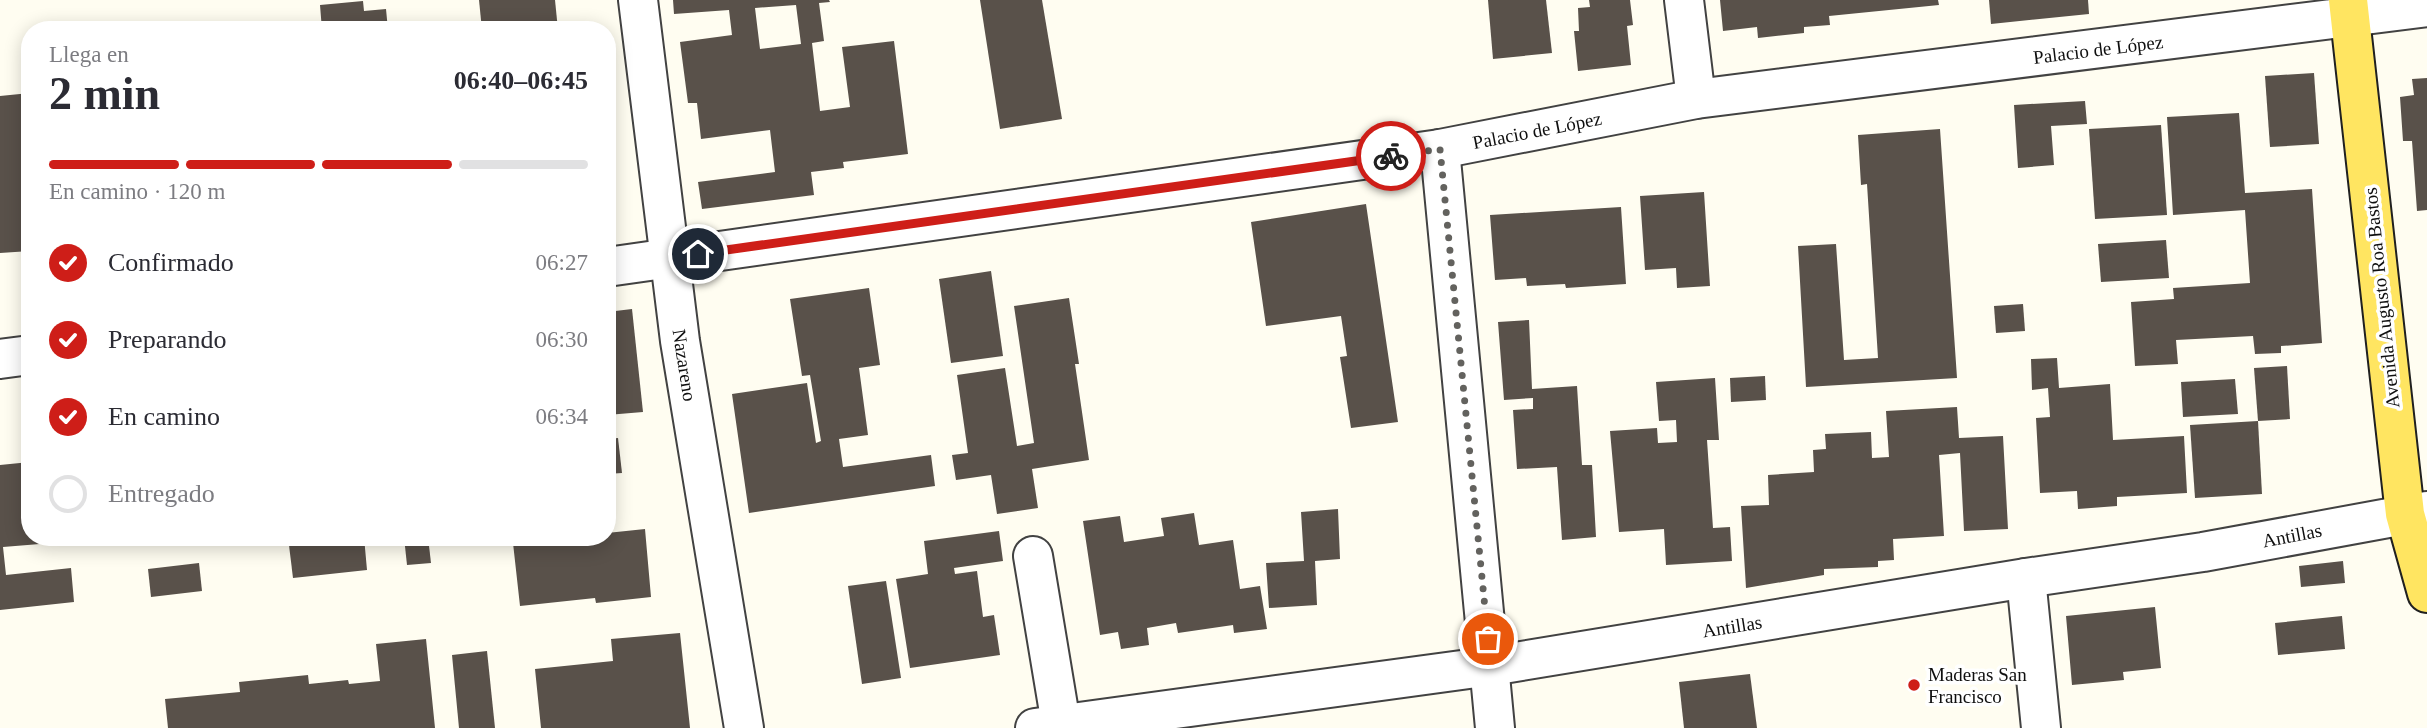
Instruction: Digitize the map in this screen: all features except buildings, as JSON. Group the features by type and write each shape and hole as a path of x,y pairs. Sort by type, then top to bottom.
{"main road":[{"name":"Avenida Augusto Roa Bastos","path":"2349,9 2427,593"}],"street":[{"name":"Nazareno","path":"638,0 680,341 744,728"},
{"path":"1684,0 1696,99"},
{"name":"Palacio de López","path":"616,266 1440,149 1696,99 2349,9 2427,7"},
{"path":"1440,149 1495,728"},
{"path":"0,359 21,356"},
{"name":"Antillas","path":"1048,726 1491,666 2026,578 2203,552 2416,513"},
{"path":"1033,556 1048,726"},
{"path":"2026,578 2041,728"}],"way so far":[{"path":"1391,156 1440,149 1488,639"}],"place":[{"name":"Maderas San Francisco","path":"1914,685"}],"route":[{"path":"698,254 1391,156"}]}
